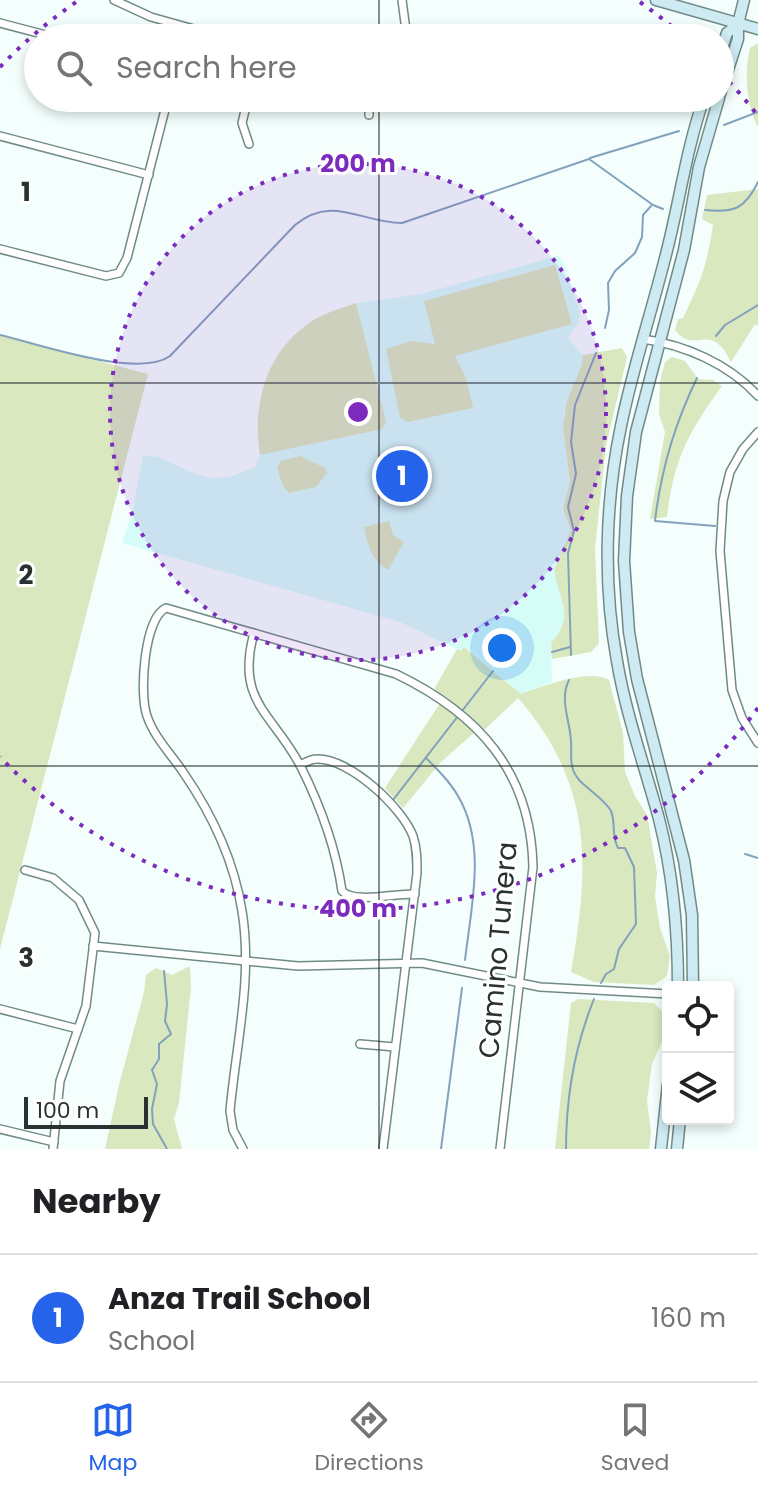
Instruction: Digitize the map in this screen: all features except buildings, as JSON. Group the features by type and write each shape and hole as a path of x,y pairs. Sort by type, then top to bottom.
{"street":[{"path":"114,0 176,24"},
{"path":"402,0 405,24"},
{"path":"656,0 758,29"},
{"path":"734,51 744,0"},
{"path":"0,23 24,29"},
{"path":"734,27 738,24"},
{"path":"0,249 106,276 124,267 165,112"},
{"path":"245,112 242,123 249,144"},
{"path":"678,981 677,930 669,863 619,671 609,576 609,527 623,416 671,235 686,153 699,112"},
{"path":"693,981 692,915 684,860 637,679 624,561 630,464 642,402 684,250 699,167 714,112"},
{"path":"0,136 149,175"},
{"path":"643,339 659,341 708,359 738,378 758,396"},
{"path":"758,432 743,449 730,472 723,501 720,551 732,690 742,718 758,743"},
{"name":"Camino Tunera","path":"246,963 242,908 227,850 203,802 156,735 142,701 141,680 153,625 161,610 166,608 373,666 411,681 458,711 498,752 519,787 533,843 531,892 500,1149"},
{"path":"254,633 248,658 251,689 300,765 323,820 339,870 342,891 358,898 415,894"},
{"path":"300,765 313,759 338,764 364,779 403,818 413,836 417,853 415,894 383,1149"},
{"path":"0,1129 54,1145 60,1081 86,1006 95,933 79,900 53,878 25,870"},
{"path":"93,946 298,966 406,962 437,964 561,989 662,994"},
{"path":"243,1149 233,1130 230,1111 244,1005 246,963"},
{"path":"0,1009 78,1029"},
{"path":"360,1044 395,1047"},
{"path":"661,1149 664,1125"},
{"path":"677,1149 679,1125"}],"shaded area":[{"path":"557,256 562,259 580,312 578,324 568,338 583,355 564,414 570,482 563,509 571,530 554,570 565,617 561,633 551,643 552,682 521,694 469,650 459,650 400,622 122,543 133,510 143,455 159,457 211,478 230,477 255,467 260,455 258,413 266,381 278,355 306,325 356,303 421,294"}],"green space":[{"path":"758,43 758,127 751,109 747,78 750,48"},
{"path":"758,189 758,326 755,324 731,362 716,343 689,340 675,330 694,293 708,251 713,225 702,219 707,195"},
{"path":"555,265 572,324 455,356 466,378 473,408 408,422 400,418 386,349 411,341 435,344 424,301"},
{"path":"356,303 386,422 382,429 260,455 260,401 264,384 280,352 291,338 311,322"},
{"path":"0,335 148,374 0,949"},
{"path":"622,348 627,357 606,446 595,548 599,643 591,652 552,659 551,643 563,625 564,616 554,570 571,530 563,509 570,482 563,426 567,401 583,355"},
{"path":"672,357 685,361 698,379 713,380 722,386 684,447 674,478 667,517 650,519 665,432 659,414 660,382 665,362"},
{"path":"300,456 325,468 327,473 316,487 289,493 277,468 281,461"},
{"path":"389,521 393,535 404,542 388,570 374,557 364,527"},
{"path":"464,647 521,694 578,677 609,680 623,733 625,772 647,815 657,873 655,896 660,928 670,956 667,976 654,985 594,982 571,972 581,896 580,827 573,794 561,762 543,730 518,698 481,733 477,730 440,763 403,808 385,788 442,700 432,693 457,649 461,651"},
{"path":"190,966 191,987 179,1103 174,1119 182,1149 105,1149 146,975 156,968 172,975"},
{"path":"578,999 654,1003 662,1011 662,1042 652,1064 647,1101 651,1132 649,1149 555,1149 571,1003"}],"waterway":[{"path":"724,125 758,112"},
{"path":"590,158 679,131"},
{"path":"0,335 88,358 135,364 155,362 170,356 295,225 309,216 335,211 402,223 589,159 663,209"},
{"path":"705,210 724,211 738,207 758,182"},
{"path":"605,328 609,310 608,283 615,271 635,253 642,237 643,215 651,206"},
{"path":"716,336 725,325 758,305"},
{"path":"571,655 568,553 574,531 568,507 576,474 571,442 575,405 596,353"},
{"path":"697,378 670,448 655,521 715,526"},
{"path":"552,652 570,647"},
{"path":"462,711 493,671"},
{"path":"569,680 565,703 574,771 580,781 609,807 618,848 625,848 634,867 636,924 619,949 614,969 606,974 601,983"},
{"path":"393,800 458,716"},
{"path":"426,758 458,796 472,835 475,876 465,960"},
{"path":"745,854 758,858"},
{"path":"164,971 165,1021 171,1034 159,1044 159,1059 152,1070 157,1084 152,1109 153,1124 167,1149"},
{"path":"441,1149 462,988"},
{"path":"566,1149 573,1073 594,999"}],"place":[{"name":"Anza Trail School","path":"402,476"}]}
